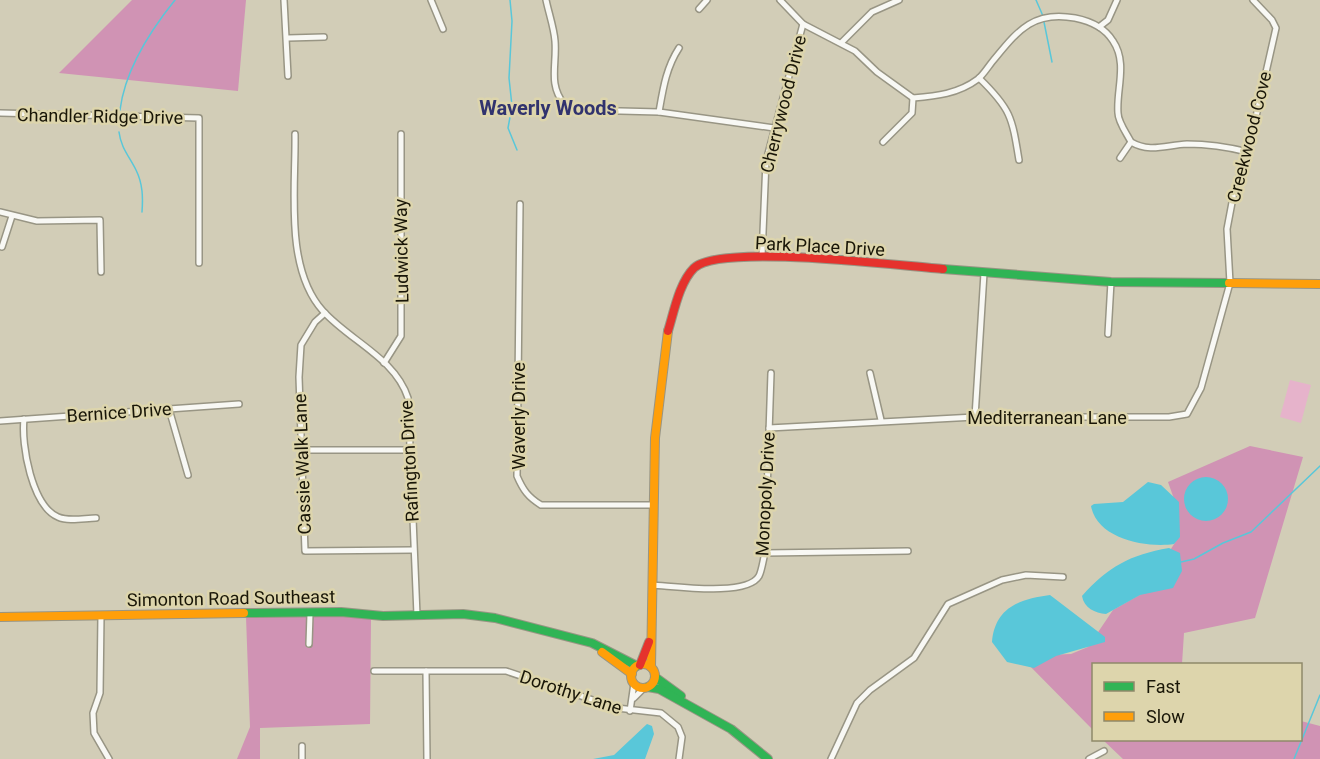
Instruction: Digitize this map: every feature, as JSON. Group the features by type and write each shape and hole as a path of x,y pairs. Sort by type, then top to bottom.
{"street":[{"path":"284,0 288,38 288,76"},
{"path":"431,0 443,29"},
{"path":"546,0 555,40 552,76 555,90 564,104 582,110 659,112 774,128"},
{"path":"699,9 707,0"},
{"path":"780,0 803,24 830,39 842,42 913,98 953,93 979,78 1017,33 1034,20 1051,15 1088,21 1099,27 1113,41 1118,53 1121,71 1118,116 1131,142 1156,150 1186,144 1248,152"},
{"path":"842,42 872,12 899,0"},
{"path":"1099,27 1108,20 1117,0"},
{"name":"Creekwood Cove","path":"1230,284 1227,229 1234,192 1248,152 1276,28 1272,20 1253,0"},
{"name":"Cherrywood Drive","path":"762,256 764,185 774,128 803,24"},
{"path":"288,38 324,37"},
{"path":"659,112 663,84 671,60 679,48"},
{"path":"979,78 1001,100 1012,119 1019,160"},
{"path":"883,142 912,113 913,98"},
{"name":"Chandler Ridge Drive","path":"0,113 199,118 199,262"},
{"name":"Rafington Drive","path":"295,134 298,261 312,296 325,314 399,378 405,390 412,450 413,550 417,615"},
{"name":"Ludwick Way","path":"384,363 401,336 401,134"},
{"path":"1120,158 1131,142"},
{"name":"Waverly Drive","path":"520,204 518,476 523,490 541,505 654,505"},
{"path":"0,212 36,221 100,220 101,272"},
{"path":"2,247 12,216"},
{"name":"Park Place Drive","path":"651,667 655,438 663,352 682,289 693,268 706,260 762,256 1111,282 1320,284"},
{"path":"975,417 984,273"},
{"path":"1108,334 1111,282"},
{"name":"Mediterranean Lane","path":"768,428 881,420 975,417 1169,417 1187,414 1201,388 1230,284"},
{"name":"Cassie Walk Lane","path":"325,314 315,322 301,345 299,377 305,551 413,550"},
{"name":"Monopoly Drive","path":"652,585 726,589 745,587 758,578 765,553 771,373"},
{"path":"870,373 881,420"},
{"name":"Bernice Drive","path":"0,422 239,404"},
{"path":"169,409 188,475"},
{"path":"24,419 32,478 41,502 59,518 96,518"},
{"path":"303,450 412,450"},
{"path":"765,553 908,551"},
{"path":"831,759 857,703 870,690 914,658 948,604 1002,580 1026,575 1063,577"},
{"path":"309,644 310,614"},
{"name":"Simonton Road Southeast","path":"0,617 463,614 495,618 586,642"},
{"path":"101,615 100,693 93,713 94,733 110,759"},
{"name":"Park Place Drive","path":"633,679 638,666 645,657 651,634"},
{"path":"586,642 638,666 651,667 655,677 709,717"},
{"path":"586,642 633,679 646,687 659,689 709,717 736,733 768,759"},
{"path":"426,670 427,759"},
{"name":"Dorothy Lane","path":"374,671 506,671 630,711 661,713 673,721 682,737 679,759"},
{"path":"633,699 655,677"},
{"path":"630,711 633,699 633,679"},
{"path":"302,746 302,759"},
{"path":"1089,759 1104,751"}],"shaded area":[{"path":"132,0 246,0 238,91 59,73"},
{"path":"1290,380 1311,385 1301,423 1280,417"},
{"path":"1250,446 1303,457 1255,618 1184,633 1182,663 1092,663 1092,729 1020,656 1071,654 1088,647 1113,610 1143,593 1176,541 1179,513 1168,482"},
{"path":"347,616 371,619 370,724 260,728 260,759 237,759 250,727 246,617"},
{"path":"1302,721 1320,726 1320,759 1123,759 1104,741 1302,741"}],"water":[{"path":"1206,477 1221,484 1228,499 1221,514 1206,521 1191,514 1184,499 1191,484"},
{"path":"1148,482 1161,485 1179,502 1180,537 1174,544 1150,544 1124,539 1113,534 1095,517 1091,506 1094,504 1123,502"},
{"path":"1169,548 1180,553 1182,571 1173,588 1140,595 1106,614 1094,611 1085,604 1082,596 1111,569 1131,558"},
{"path":"1050,595 1105,637 1105,642 1056,656 1034,668 1007,662 992,642 998,620 1019,602"},
{"path":"647,724 652,726 654,734 645,759 593,759 614,755"}],"waterway":[{"path":"120,110 133,66 175,0"},
{"path":"510,0 512,21 509,78 512,106 508,128 517,150"},
{"path":"1036,0 1043,16"},
{"path":"1044,22 1052,62"},
{"path":"119,132 123,147 140,180 142,212"},
{"path":"1181,562 1194,559 1223,543 1251,532 1320,466"},
{"path":"1302,739 1320,695"},
{"path":"1294,759 1301,741"}],"traffic: fast":[{"path":"943,269 1111,282 1229,283"},
{"path":"244,613 341,612 383,616 463,614 495,618 592,643 637,666"},
{"path":"655,677 681,696"},
{"path":"648,687 659,689 731,729 768,759"}],"traffic: slow":[{"path":"1229,283 1320,284"},
{"path":"651,667 655,438 668,331"},
{"path":"0,617 244,613"},
{"path":"602,652 632,674"},
{"path":"643,664 651,668 655,676 651,684 643,688 635,684 631,676 635,668 643,664"}],"traffic: jam":[{"path":"668,331 684,282 694,268 710,261 738,257 812,258 943,269"},
{"path":"640,665 649,642"}],"district":[{"name":"Waverly Woods","path":"548,108"}]}
